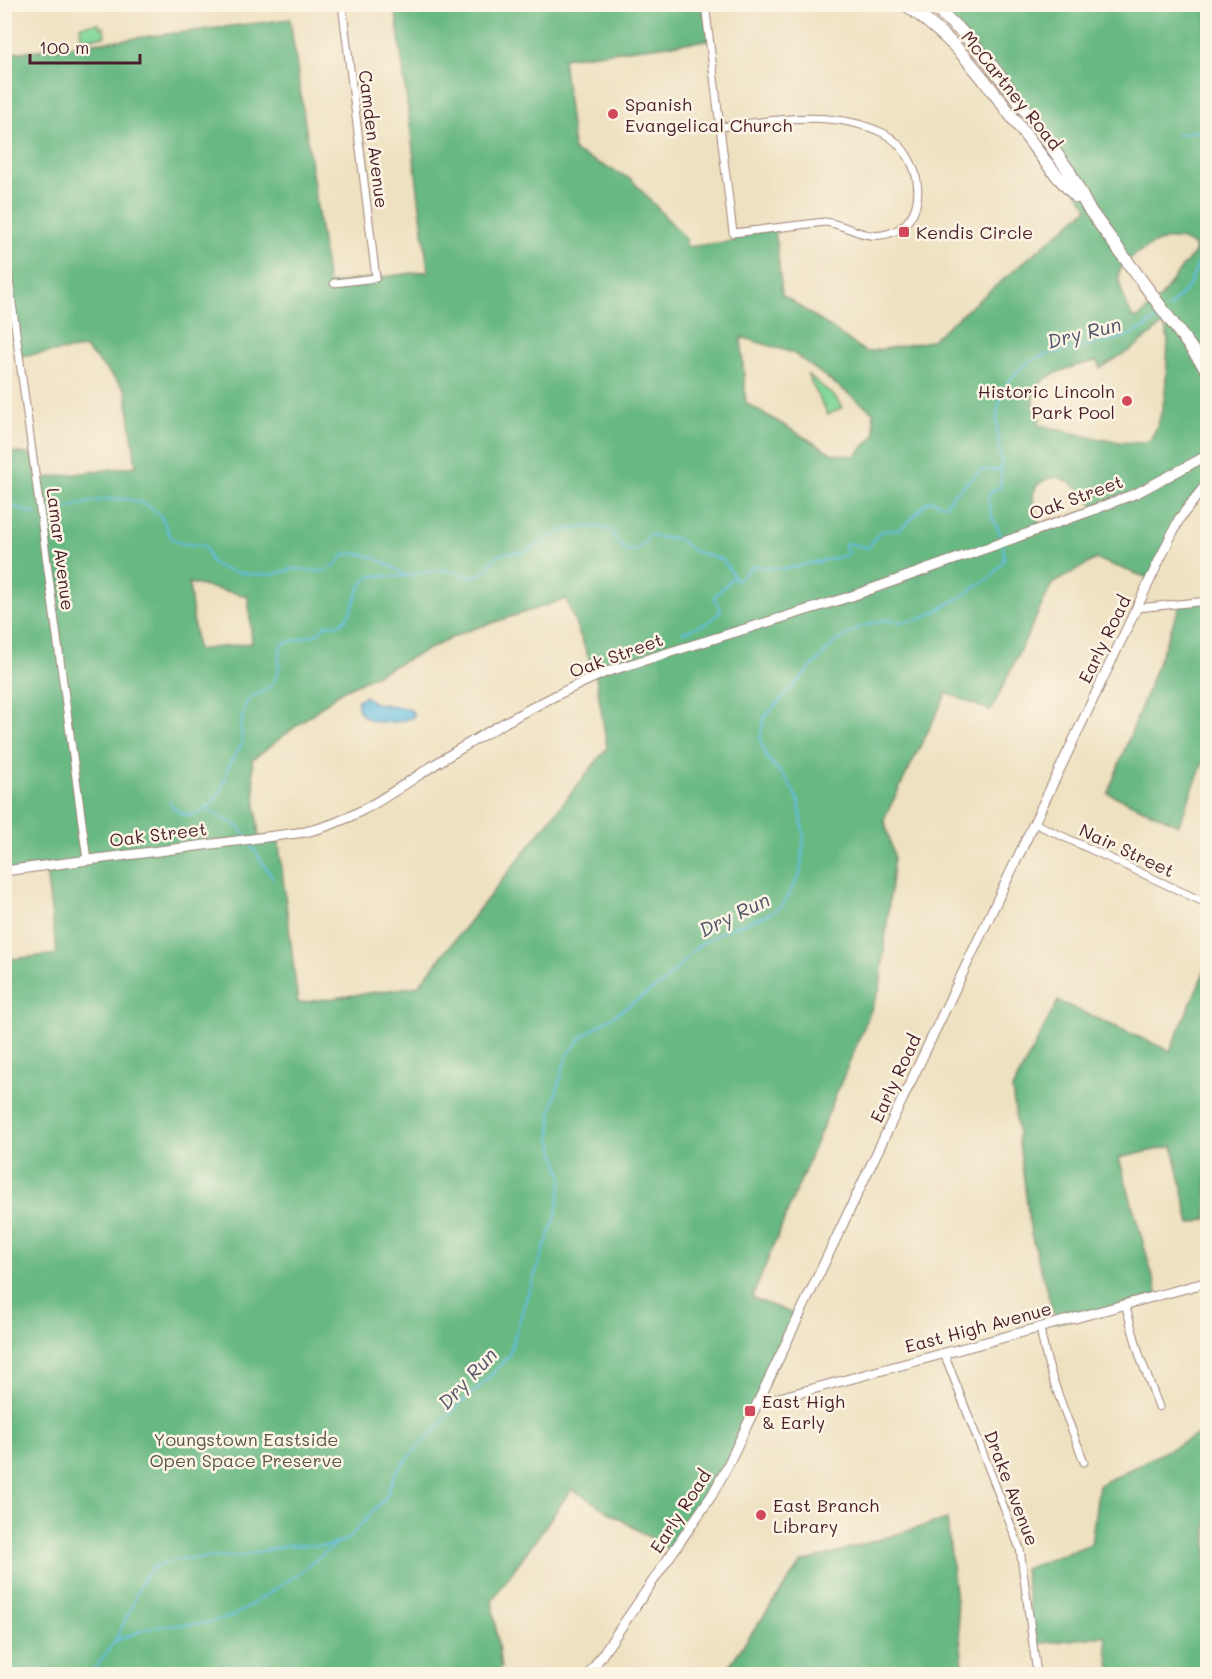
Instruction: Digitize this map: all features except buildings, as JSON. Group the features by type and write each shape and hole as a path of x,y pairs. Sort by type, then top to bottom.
{"highway":[{"name":"McCartney Road","path":"905,4 936,28 971,64 1059,179 1087,207 1208,371"},
{"name":"McCartney Road","path":"931,4 962,32 992,66 1069,171 1087,207"}],"street":[{"name":"Camden Avenue","path":"334,283 376,278 342,4"},
{"path":"705,4 733,233 825,222 862,233 884,234 899,228 910,216 917,198 917,179 910,159 898,144 881,133 829,119 807,118 721,127"},
{"name":"Lamar Avenue","path":"4,243 87,860"},
{"name":"Oak Street","path":"4,871 320,829 343,821 473,741 582,682 606,672 849,597 1074,516 1137,493 1208,455"},
{"name":"Early Road","path":"589,1674 712,1495 1179,519 1208,482"},
{"path":"1137,608 1208,601"},
{"name":"Nair Street","path":"1034,823 1208,904"},
{"name":"East High Avenue","path":"757,1404 1208,1282"},
{"path":"1125,1304 1140,1357 1159,1407"},
{"path":"1040,1327 1053,1379 1084,1462"},
{"name":"Drake Avenue","path":"944,1353 1020,1549 1037,1672"}],"green space":[{"name":"Youngstown Eastside Open Space Preserve","path":"395,5 705,5 709,40 563,58 574,151 631,179 686,239 687,247 734,241 733,233 775,228 782,294 866,352 930,341 1088,208 1012,92 931,5 1207,5 1208,394 1205,396 1208,416 1207,482 1188,507 1151,579 1096,559 1052,584 991,711 947,693 884,819 894,856 880,988 752,1298 799,1316 727,1467 673,1552 572,1489 492,1600 501,1668 495,1674 5,1674 4,960 57,954 45,866 5,871 5,451 33,455 37,479 136,466 126,390 85,348 20,356 5,266 5,54 290,19 328,284 428,271","holes":["1180,239 1194,245 1195,253 1161,297 1138,318 1133,318 1121,289 1119,273 1133,256 1163,241","1164,324 1168,340 1165,389 1162,410 1150,440 1127,443 1111,441 1037,424 1041,419 1034,405 1034,394 1039,385 1048,377 1072,367 1097,361 1100,368 1134,348","741,337 793,353 873,412 875,435 855,456 833,454 746,403","1058,477 1069,482 1095,508 1041,528 1033,495 1039,483","189,583 248,596 252,643 197,650","566,599 596,677 607,748 418,986 298,1003 278,836 259,838 252,760 342,691 464,632"]},
{"path":"99,23 100,28 104,27 105,36 81,39 80,26"},
{"path":"807,374 834,396 843,407 828,415"},
{"path":"1207,601 1207,752 1179,825 1108,793 1181,603"},
{"path":"1207,965 1207,1219 1190,1224 1173,1146 1119,1158 1158,1295 1056,1323 1031,1234 1012,1089 1058,1001 1170,1051"},
{"path":"1207,1430 1207,1674 1111,1674 1105,1636 1034,1644 1024,1569 1091,1544 1099,1485"},
{"path":"947,1519 964,1674 723,1674 801,1563"}],"water":[{"path":"365,696 375,703 407,708 414,716 398,722 370,720 358,709 358,700"}],"waterway":[{"path":"1177,135 1208,129"},
{"name":"Dry Run","path":"1169,308 1189,286 1201,256 1208,248"},
{"name":"Dry Run","path":"1002,538 991,514 988,500 992,491 1001,487 997,415 1008,383 1024,366 1044,356 1117,339 1141,330 1162,314"},
{"path":"169,801 182,814 190,815 197,814 210,804 223,786 230,763 242,743 241,729 247,702 270,686 276,678 282,644 317,634 326,625 339,624 345,620 363,582 368,578 378,575 401,577 441,570 476,576 484,573 499,555 526,551 549,537 572,529 596,527 611,531 623,548 631,551 642,545 649,534 661,538 677,538 693,551 723,560 737,581 753,566 785,569 844,556 849,553 844,546 847,543 868,548 878,534 882,531 898,530 909,522 928,501 946,505 952,496 981,470 1002,470"},
{"path":"50,513 93,501 108,499 137,501 150,507 161,517 174,540 206,547 209,559 214,564 230,571 258,574 273,574 296,569 324,571 335,566 346,554 363,554 378,559 407,576"},
{"path":"4,504 36,514"},
{"name":"Dry Run","path":"91,1674 115,1641 142,1580 155,1566 180,1559 241,1556 289,1545 329,1546 348,1539 386,1497 395,1473 509,1355 525,1302 555,1219 563,1178 551,1139 551,1113 566,1057 582,1037 664,982 698,946 727,929 763,917 783,905 800,874 804,838 799,802 788,781 767,758 760,740 764,718 833,644 860,627 885,620 898,622 921,619 991,577 1004,560 1003,544"},
{"path":"683,632 705,624 718,613 721,608 714,599 715,596 733,577"},
{"path":"206,808 237,826 246,837"},
{"path":"249,842 272,877"},
{"path":"115,1641 151,1627 206,1623 234,1616 295,1576 335,1545"}],"place":[{"name":"Spanish Evangelical Church","path":"613,114"},
{"name":"Kendis Circle","path":"904,232"},
{"name":"Historic Lincoln Park Pool","path":"1127,401"},
{"name":"East High & Early","path":"750,1411"},
{"name":"East Branch Library","path":"761,1515"}]}
